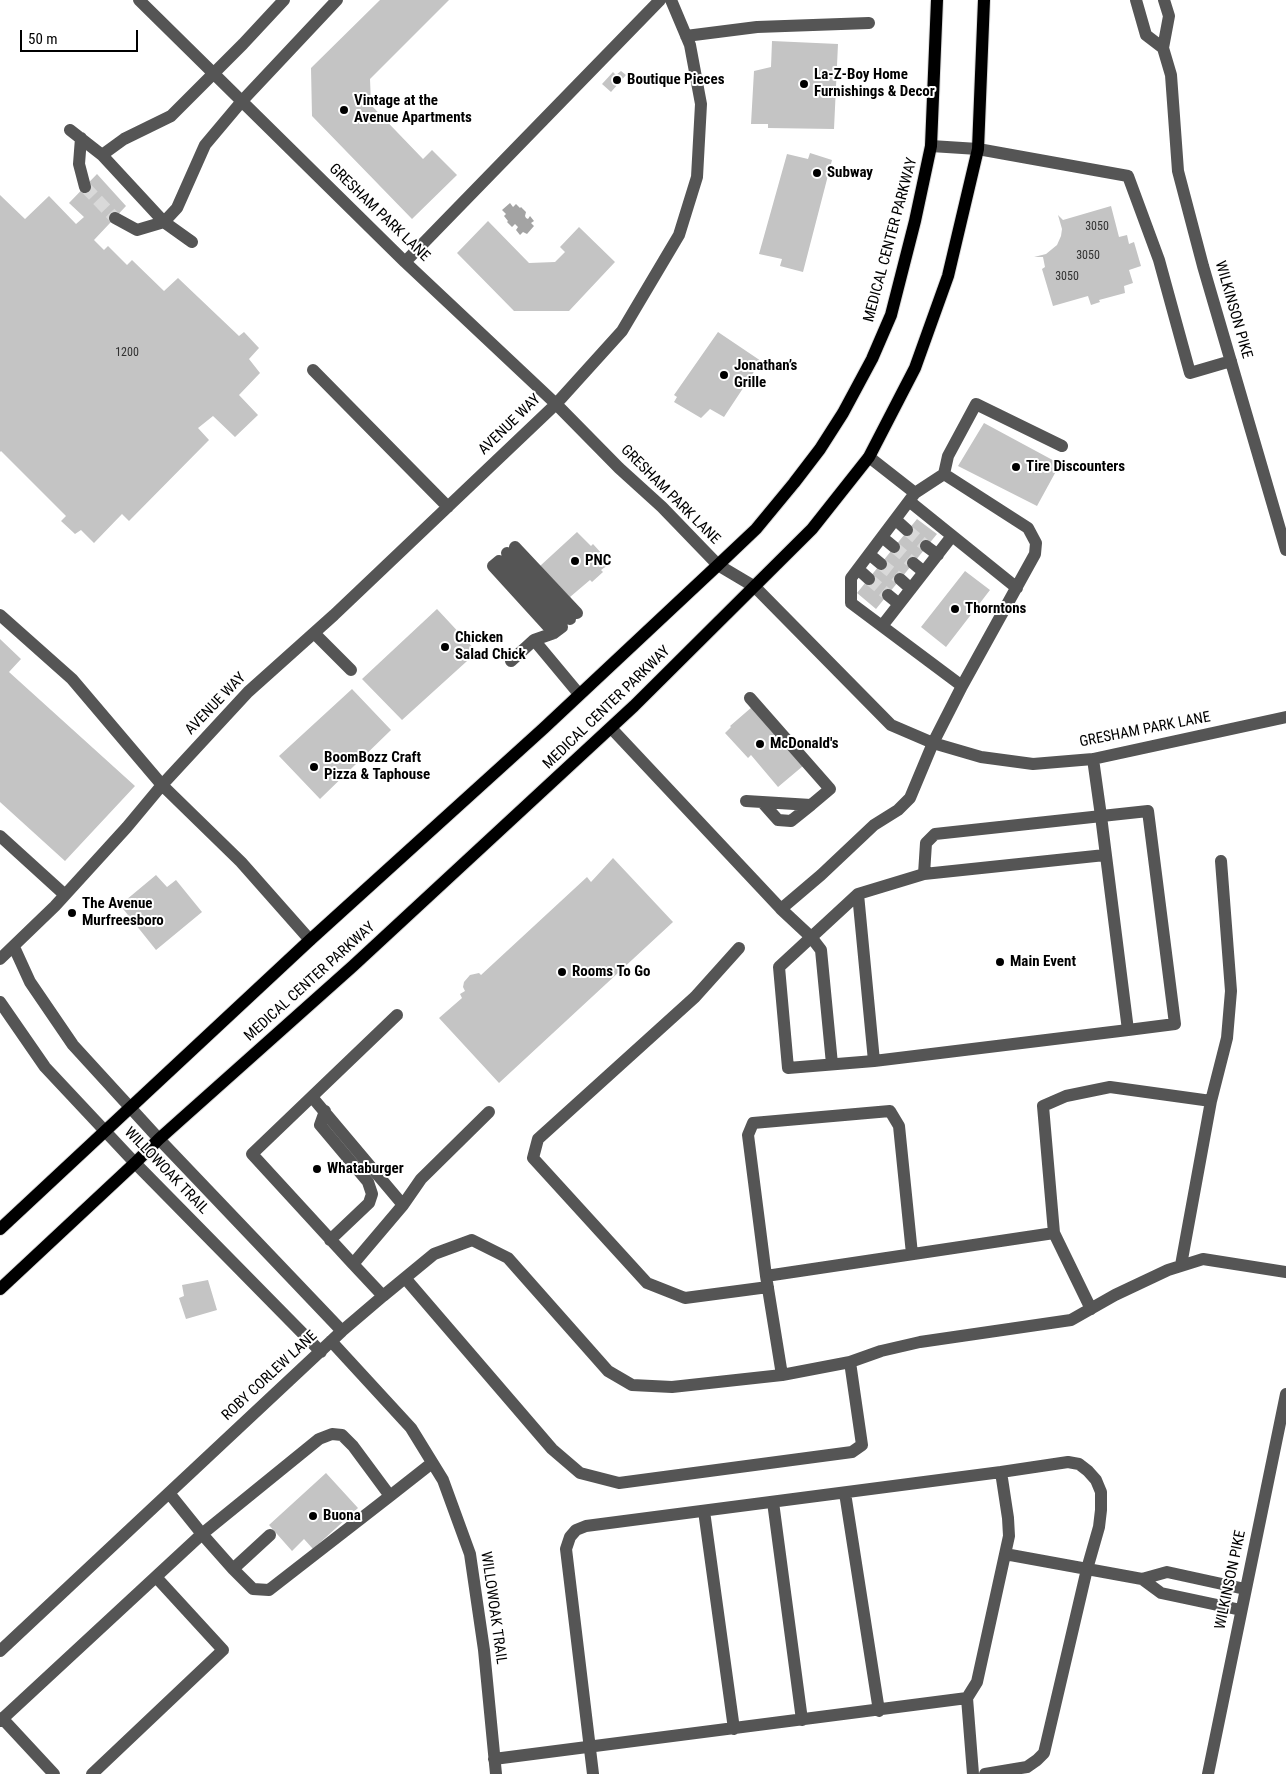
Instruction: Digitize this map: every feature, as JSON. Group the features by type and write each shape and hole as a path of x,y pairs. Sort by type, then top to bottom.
{"main road":[{"name":"MEDICAL CENTER PARKWAY","path":"0,1229 310,940 718,565 756,528 820,449 843,413 872,359 891,315 932,146 937,0"},
{"name":"MEDICAL CENTER PARKWAY","path":"0,1289 158,1139 354,966 611,728 755,588 812,529 869,457 915,368 948,276 978,149 984,0"}],"street":[{"name":"GRESHAM PARK LANE","path":"139,0 405,262 662,507 718,565 755,588 891,725 933,744 981,757 1033,764 1093,759 1286,718"},
{"path":"102,155 124,139 171,116 284,0"},
{"path":"115,218 137,230 164,222 177,208 205,145 242,101 337,0"},
{"path":"405,262 660,0"},
{"name":"AVENUE WAY","path":"0,959 65,895 127,827 162,785 248,692 314,633 556,404 622,330 679,235 697,178 702,104 690,45 671,0"},
{"path":"1136,0 1146,35 1163,48 1169,16 1164,0"},
{"path":"686,36 757,27 869,23"},
{"name":"WILKINSON PIKE","path":"1163,48 1171,75 1178,171 1203,266 1286,550"},
{"path":"70,130 102,155 164,222 192,242"},
{"path":"80,138 79,164 85,187"},
{"path":"932,146 978,149 1128,176 1159,260 1190,373 1231,361"},
{"path":"313,370 448,507"},
{"path":"962,686 851,603 851,578 912,497 944,474 948,456 976,404 1062,446"},
{"path":"869,457 952,536 1017,588"},
{"path":"781,910 874,826 898,810 910,798 933,744 962,686 1035,554 1036,543 1028,528 944,474"},
{"path":"896,520 907,530"},
{"path":"882,626 952,536"},
{"path":"882,537 894,547"},
{"path":"926,546 938,555"},
{"path":"566,623 507,554 566,623"},
{"path":"869,554 880,564"},
{"path":"913,563 924,572"},
{"path":"858,569 868,579"},
{"path":"900,580 911,589"},
{"path":"888,595 899,604"},
{"path":"0,615 72,679 162,785 241,862 310,940"},
{"path":"511,661 534,640 566,623"},
{"path":"314,633 351,670"},
{"path":"534,640 579,694"},
{"path":"750,698 830,788 791,821 778,820 762,802"},
{"path":"611,728 781,910 811,937 821,950 832,1064"},
{"path":"1093,759 1128,1030"},
{"path":"746,801 811,805"},
{"path":"924,874 926,843 935,834 1148,811 1175,1024 874,1061 788,1068 778,967 858,894 924,874 1105,854"},
{"path":"0,836 65,895"},
{"path":"1181,1265 1211,1101 1227,1038 1231,991 1221,861"},
{"path":"858,894 874,1061"},
{"name":"WILLOWOAK TRAIL","path":"14,946 30,982 73,1045 158,1139 342,1331"},
{"path":"740,948 695,997 538,1139 533,1158 646,1283 685,1298 912,1254 1054,1233"},
{"name":"WILLOWOAK TRAIL","path":"0,1002 45,1067 134,1163 321,1352"},
{"path":"383,1296 252,1154 398,1015"},
{"path":"1091,1309 1054,1233 1043,1106 1066,1096 1110,1087 1211,1101"},
{"path":"312,1097 403,1205"},
{"path":"782,1375 767,1281 748,1135 753,1123 890,1110 899,1126 912,1254"},
{"path":"325,1111 320,1125 368,1182 372,1194 370,1203 330,1240"},
{"path":"354,1264 403,1205 421,1179 489,1112"},
{"name":"ROBY CORLEW LANE","path":"0,1650 342,1331 434,1254 472,1240 508,1258 608,1370 632,1385 672,1387 782,1375 850,1362 881,1351 920,1342 1071,1320 1168,1270 1203,1259 1286,1272"},
{"path":"405,1278 552,1449 580,1473 619,1483 852,1452 862,1445 850,1362"},
{"name":"WILLOWOAK TRAIL","path":"331,1341 411,1428 443,1480 470,1554 484,1650 496,1774"},
{"name":"WILKINSON PIKE","path":"1208,1774 1286,1394"},
{"path":"54,1774 1,1720 202,1534 319,1439 332,1434 342,1435 353,1446 390,1496"},
{"path":"593,1774 566,1549 570,1537 576,1530 586,1526 1068,1462 1079,1464 1096,1480 1101,1492 1099,1527 1087,1569 1044,1753 1027,1767 985,1774"},
{"path":"169,1493 232,1569 253,1589 269,1590 432,1463"},
{"path":"972,1774 967,1698 977,1682 1008,1536 1008,1518 1001,1472"},
{"path":"845,1493 879,1711"},
{"path":"773,1502 802,1720"},
{"path":"704,1511 734,1729"},
{"path":"232,1569 270,1535"},
{"path":"1004,1554 1142,1579 1167,1572 1246,1589"},
{"path":"92,1774 223,1650 156,1577"},
{"path":"1142,1579 1161,1593 1241,1610"},
{"path":"494,1759 879,1711 967,1698"}],"shaded area":[{"path":"510,203 513,207 516,204 521,207 526,212 526,218 528,219 530,216 534,221 531,223 534,226 527,234 523,232 520,235 516,230 518,227 515,224 512,227 507,222 504,216 506,214 502,210"}],"building":[{"name":"Vintage at the Avenue Apartments","path":"380,0 449,0 370,79 371,105 423,159 432,150 457,175 412,219 312,116 311,68"},
{"path":"772,41 838,44 834,129 768,128 768,124 751,124 754,71 771,67"},
{"path":"621,71 626,75 611,92 602,84 613,72 616,75"},
{"path":"810,153 832,160 803,272 780,266 782,259 759,254 787,154 808,159"},
{"path":"97,174 126,206 94,240 104,250 108,246 127,265 132,260 164,291 178,278 239,336 244,332 259,348 249,359 260,373 239,395 258,415 235,437 213,416 198,428 209,440 129,521 122,514 94,543 81,530 75,534 61,521 66,516 0,452 0,195 25,219 49,196 76,224 84,217 69,203"},
{"path":"1111,206 1119,237 1127,235 1129,244 1134,242 1141,266 1129,270 1133,283 1124,286 1125,293 1099,300 1100,302 1091,305 1088,296 1053,306 1042,269 1045,267 1043,257 1034,257 1046,254 1057,245 1062,229 1058,215 1063,220"},
{"path":"488,221 529,263 555,262 565,252 560,247 579,227 615,262 569,311 514,311 457,253"},
{"path":"718,332 761,361 724,417 710,409 701,418 674,402 677,397 674,395"},
{"path":"984,423 1060,464 1037,506 958,466"},
{"path":"917,519 937,534 876,609 857,593"},
{"name":"PNC","path":"577,532 591,546 593,544 603,555 601,557 608,565 601,570 603,572 592,582 590,580 570,597 540,566"},
{"name":"Thorntons","path":"965,571 990,590 946,647 921,627"},
{"path":"437,609 477,652 402,720 362,679"},
{"path":"0,639 21,659 9,672 135,786 65,861 0,802"},
{"path":"352,689 391,730 320,799 279,756"},
{"name":"McDonald's","path":"752,707 803,766 778,787 751,755 748,758 725,733 730,726"},
{"path":"613,858 673,922 499,1083 439,1018 462,998 460,994 465,991 463,987 464,982 470,975 479,973 481,975 587,877 591,882"},
{"path":"156,875 167,887 176,880 202,912 156,950 120,905"},
{"path":"208,1280 217,1310 186,1319 179,1298 184,1296 182,1285"},
{"name":"Buona","path":"326,1473 358,1508 313,1549 304,1539 292,1551 269,1525"}],"tunnel":[{"path":"85,187 115,218"},
{"path":"907,530 926,546"},
{"path":"894,547 913,563"},
{"path":"881,564 900,579"},
{"path":"869,579 888,595"}],"place":[{"name":"Boutique Pieces","path":"617,80"},
{"name":"La-Z-Boy Home Furnishings & Decor","path":"804,84"},
{"name":"Vintage at the Avenue Apartments","path":"344,110"},
{"name":"Subway","path":"817,173"},
{"name":"Jonathan’s Grille","path":"724,375"},
{"name":"Tire Discounters","path":"1016,467"},
{"name":"PNC","path":"575,561"},
{"name":"Thorntons","path":"955,609"},
{"name":"Chicken Salad Chick","path":"445,647"},
{"name":"McDonald's","path":"760,744"},
{"name":"BoomBozz Craft Pizza & Taphouse","path":"314,767"},
{"name":"The Avenue Murfreesboro","path":"72,913"},
{"name":"Main Event","path":"1000,962"},
{"name":"Rooms To Go","path":"562,972"},
{"name":"Whataburger","path":"317,1169"},
{"name":"Buona","path":"313,1516"}]}
